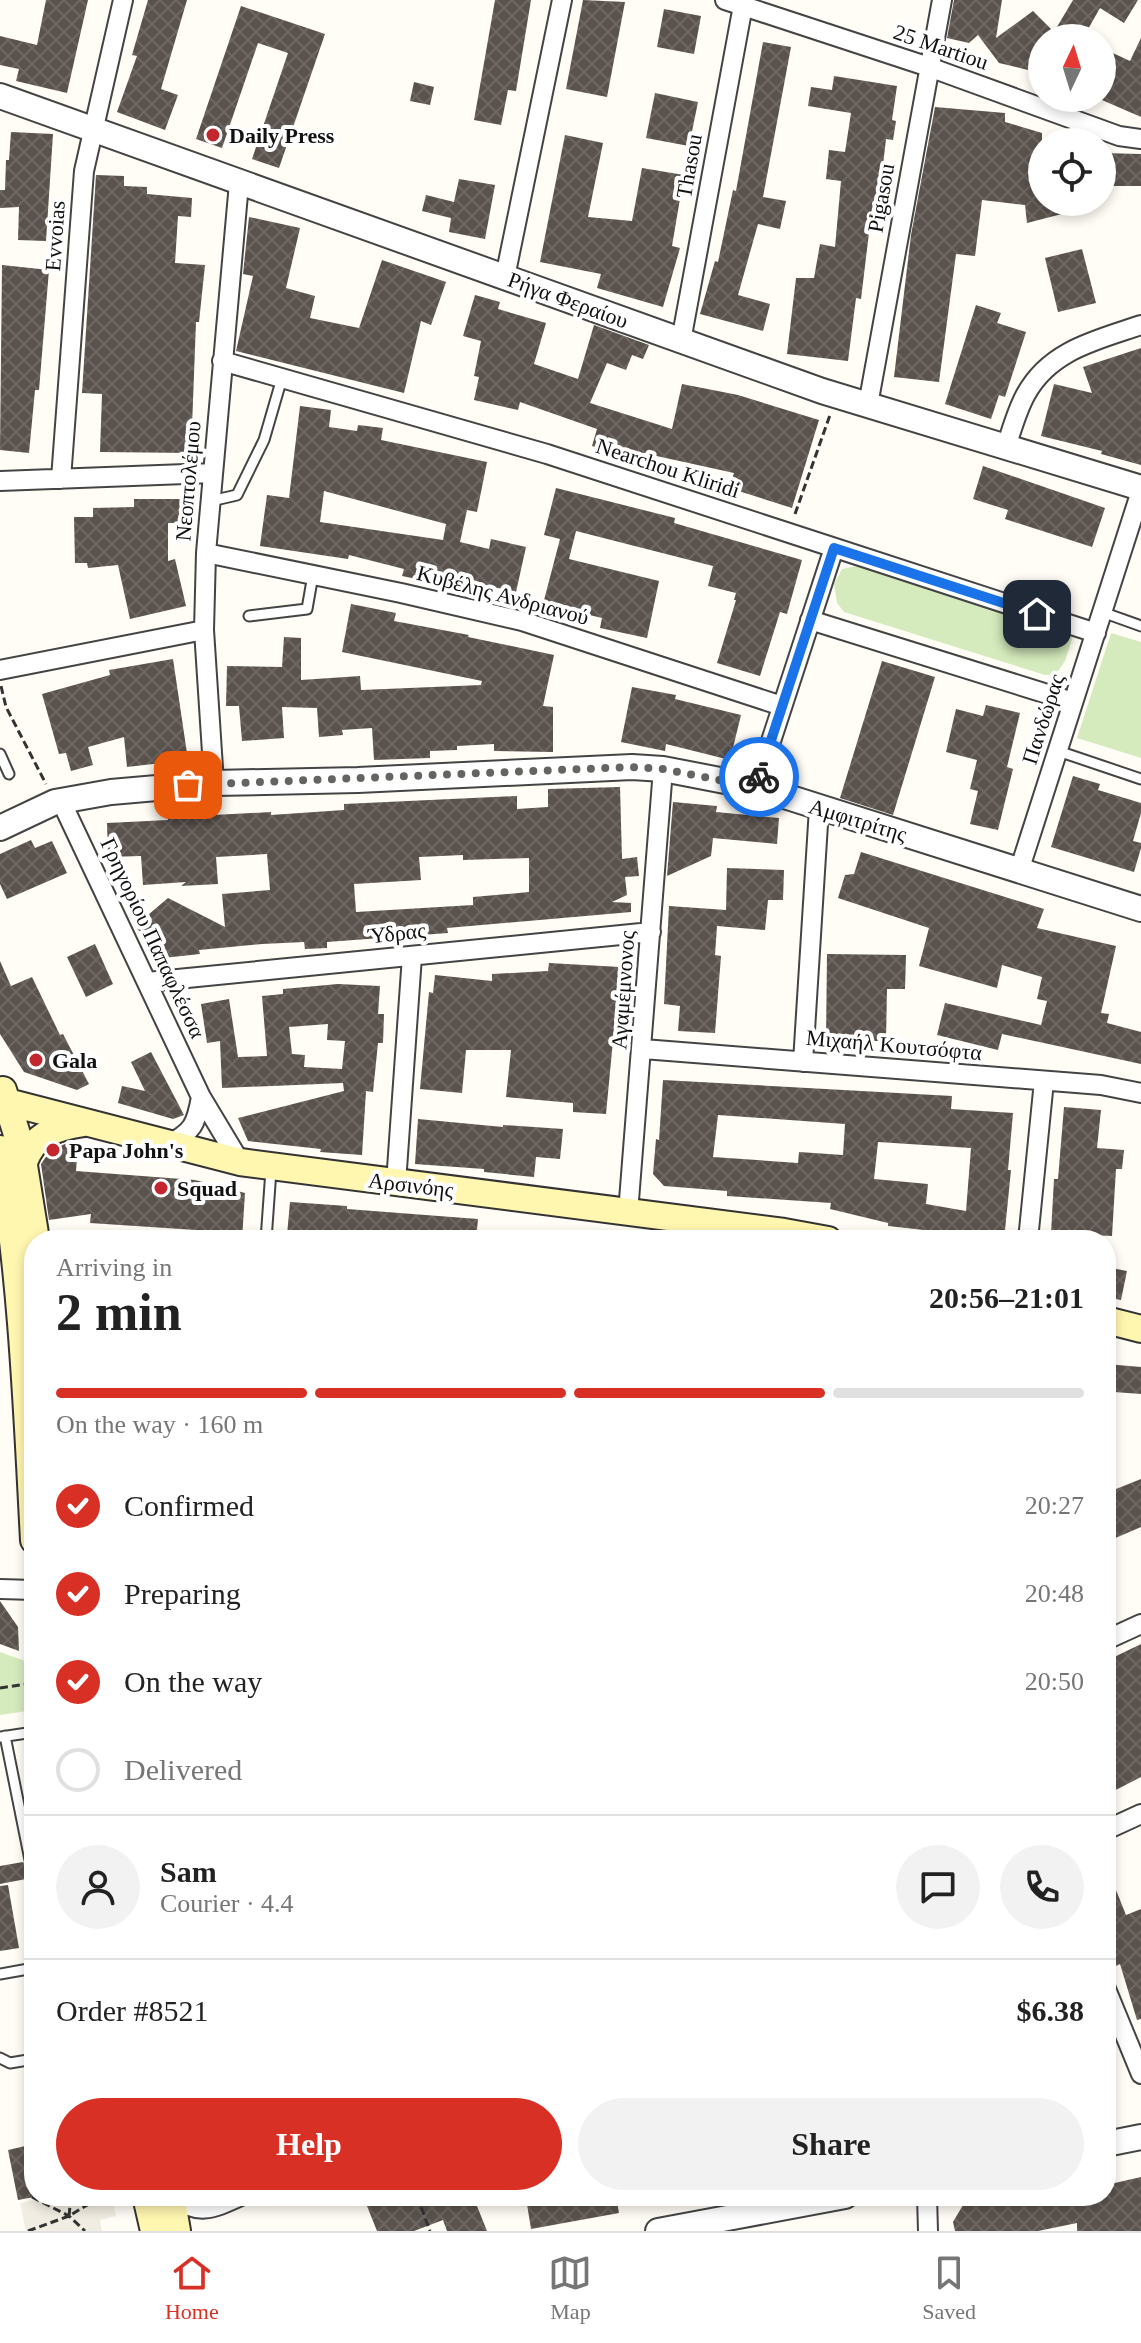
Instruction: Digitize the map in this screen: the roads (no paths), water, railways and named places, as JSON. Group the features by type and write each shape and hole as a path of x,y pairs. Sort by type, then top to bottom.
{"main road":[{"name":"Αρσινόης","path":"3,1095 86,1122 240,1162 754,1230"},
{"path":"3,1095 24,1162 34,1230"},
{"path":"24,1162 30,1147 41,1137 62,1127 86,1122"},
{"path":"0,1149 10,1208 24,1360"},
{"path":"1116,1323 1141,1329"},
{"path":"148,2206 154,2231"},
{"path":"173,2206 177,2231"}],"street":[{"name":"Evvoias","path":"61,479 84,171 123,0"},
{"path":"505,277 562,0"},
{"name":"25 Martiou","path":"725,0 743,3 929,67 1119,136 1141,139"},
{"name":"Pigasou","path":"868,405 939,1"},
{"name":"Thasou","path":"681,341 743,3"},
{"name":"Ρήγα Φεραίου","path":"0,96 836,396 1141,489"},
{"name":"Νεοπτολέμου","path":"214,783 204,630 206,553 239,183"},
{"path":"1006,447 1025,395 1041,371 1057,357 1082,345 1141,325"},
{"name":"Nearchou Kliridi","path":"222,361 547,454 1096,633"},
{"path":"0,481 212,473"},
{"name":"Πανδώρας","path":"1019,871 1141,489"},
{"path":"756,787 834,548"},
{"name":"Κυβέλης Ανδριανού","path":"206,553 522,621 782,706"},
{"path":"810,620 1073,702"},
{"path":"0,670 204,630"},
{"name":"Αμφιτρίτης","path":"0,828 58,801 111,792 214,783 390,779 604,768 663,769 756,787 1141,909"},
{"name":"Αγαμέμνονος","path":"628,1213 663,769"},
{"name":"Γρηγορίου Παπαφλέσσα","path":"58,801 201,1097 240,1162"},
{"path":"803,1062 819,808"},
{"name":"Ύδρας","path":"147,982 651,932"},
{"path":"396,1183 412,956"},
{"name":"Μιχαήλ Κουτσόφτα","path":"643,1049 1101,1085 1141,1093"},
{"path":"1029,1230 1044,1081"},
{"path":"168,1145 191,1129 201,1097"},
{"path":"0,1589 24,1590"},
{"path":"1116,1635 1141,1624"},
{"path":"1116,1825 1141,1814"},
{"path":"1116,2013 1141,2074"},
{"path":"1116,2142 1141,2137"},
{"path":"187,2206 202,2210 213,2206"},
{"path":"658,2231 749,2222 808,2206"},
{"path":"927,2206 928,2231"}],"lane":[{"path":"210,501 237,495 264,440 282,378"},
{"path":"249,616 307,609 313,575"},
{"path":"1102,612 1141,626"},
{"path":"1058,751 1141,779"},
{"path":"0,754 9,774"},
{"path":"267,1230 271,1167"},
{"path":"24,1733 2,1736 24,1833"},
{"path":"0,1974 24,1970"},
{"path":"0,2058 10,2063 24,2061"}],"place":[{"name":"Daily Press","path":"213,135"},
{"name":"Gala","path":"36,1060"},
{"name":"Papa John's","path":"53,1150"},
{"name":"Squad","path":"161,1188"}]}
